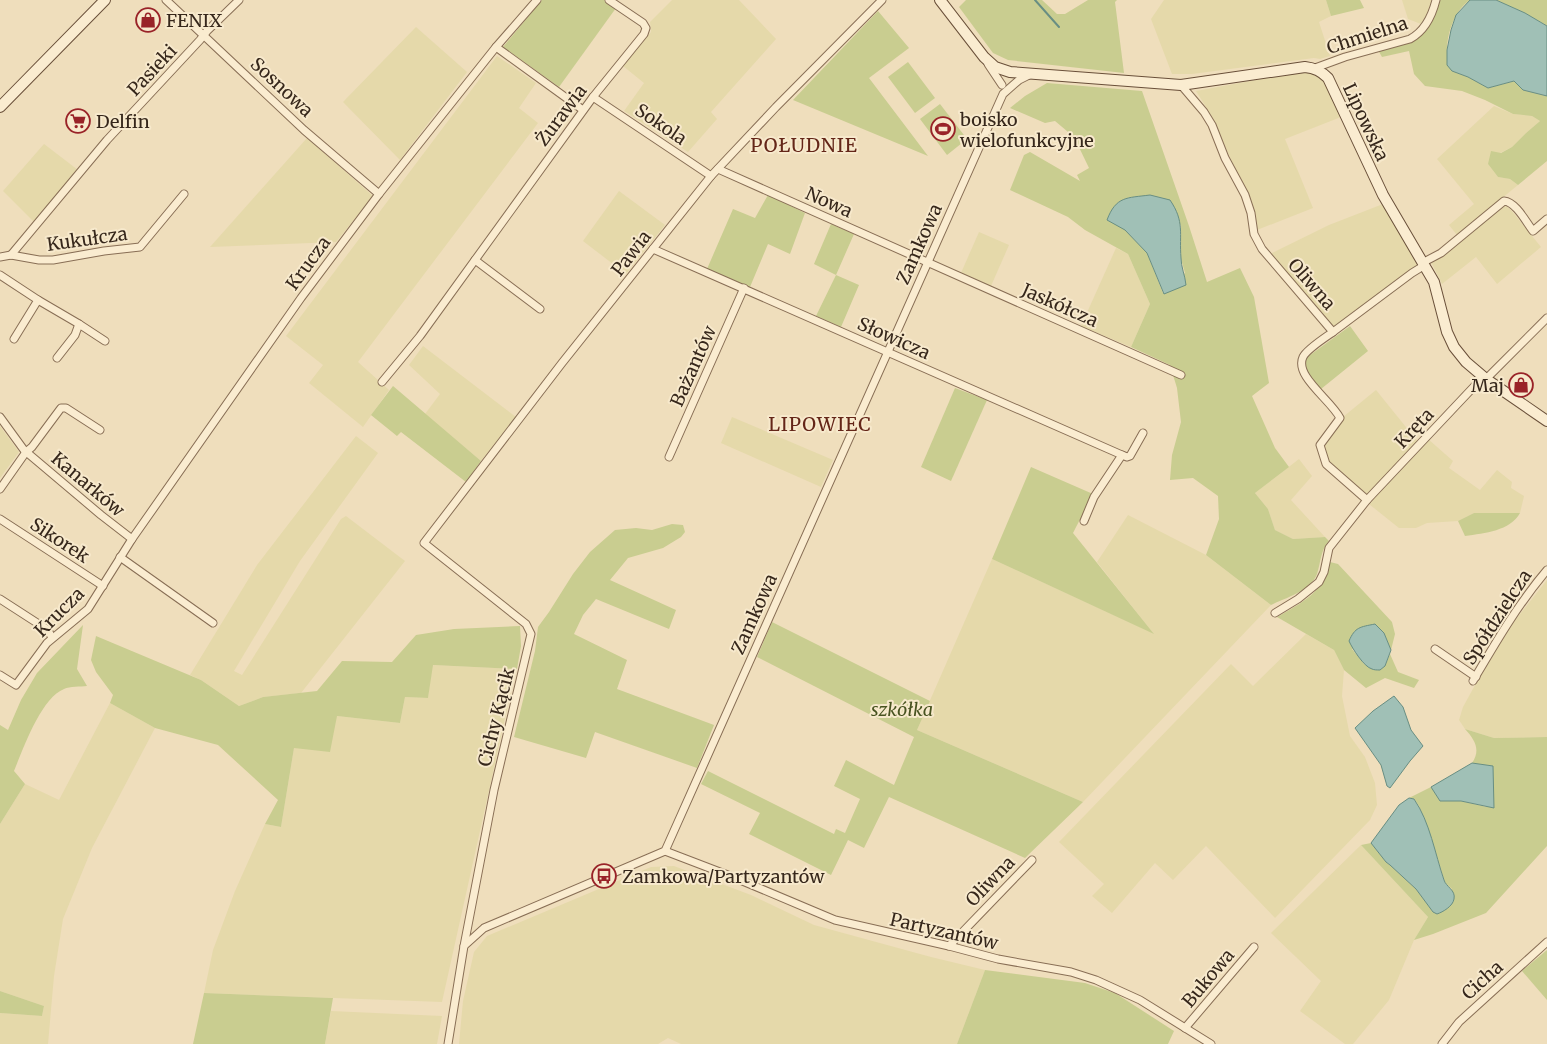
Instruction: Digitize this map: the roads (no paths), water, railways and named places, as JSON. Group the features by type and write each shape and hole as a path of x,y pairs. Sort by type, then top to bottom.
{"street":[{"path":"0,107 105,0"},
{"name":"Sosnowa","path":"166,0 304,130 379,194"},
{"name":"Pasieki","path":"11,255 107,140 203,35 239,0"},
{"name":"Krucza","path":"0,675 16,685 52,638 88,609 132,538 301,298 379,194 496,47 537,0"},
{"name":"Żurawia","path":"382,382 420,336 583,110 644,34 646,28 643,23 609,0"},
{"name":"Pawia","path":"424,543 562,363 711,176 882,0"},
{"path":"940,0 1006,86 1011,81 1009,71"},
{"name":"Chmielna","path":"1315,68 1345,57 1410,39 1420,34 1433,12 1436,0"},
{"path":"496,47 583,110"},
{"path":"984,57 995,67 1009,71 1181,85 1305,67 1315,68"},
{"name":"Lipowska","path":"1315,68 1328,78 1382,195 1434,282 1447,332 1454,347 1466,362 1484,378 1547,421"},
{"name":"Zamkowa","path":"665,851 1006,86 1031,73"},
{"name":"Oliwna","path":"1181,85 1204,112 1212,125 1224,158 1246,195 1252,212 1254,234 1262,249 1333,332 1304,355 1301,365 1305,377 1335,409 1340,418 1320,445 1326,464 1367,500"},
{"name":"Sokola","path":"593,97 711,176"},
{"name":"Nowa","path":"718,169 928,262"},
{"name":"Kukułcza","path":"0,259 11,255 39,260 53,260 140,247 184,194"},
{"path":"1333,332 1441,253 1504,201 1516,208 1532,231 1547,219"},
{"name":"Słowicza","path":"654,249 1122,455"},
{"path":"475,260 540,309"},
{"name":"Jaskółcza","path":"928,262 1181,375"},
{"path":"0,275 105,341"},
{"name":"Bażantów","path":"669,457 744,288"},
{"path":"14,339 38,300"},
{"name":"Kręta","path":"1367,500 1484,378 1547,318"},
{"path":"57,358 75,335 79,324"},
{"name":"Kanarków","path":"26,452 32,447 61,408 66,408 100,430"},
{"name":"Kanarków","path":"0,417 26,452 101,515 132,538"},
{"path":"1084,521 1094,497 1122,455 1130,456 1143,433"},
{"path":"0,489 26,452"},
{"path":"1275,613 1319,582 1324,572 1329,548 1367,500"},
{"name":"Sikorek","path":"0,519 103,586"},
{"name":"Cichy Kącik","path":"424,543 526,624 531,634 494,790 464,946"},
{"path":"120,557 213,623"},
{"name":"Spółdzielcza","path":"1435,649 1475,679 1500,634 1528,592 1547,570"},
{"path":"0,599 48,630 52,638"},
{"path":"448,1044 464,946 484,928 665,851"},
{"name":"Partyzantów","path":"665,851 733,876 834,920 998,959 1071,972 1096,980 1140,1000 1211,1044"},
{"name":"Oliwna","path":"949,946 1032,860"},
{"name":"Cicha","path":"1442,1044 1459,1022 1547,942"},
{"name":"Bukowa","path":"1185,1028 1254,947"}],"water":[{"path":"1470,0 1496,0 1525,13 1547,26 1547,96 1523,90 1514,81 1488,88 1452,71 1447,65 1447,50 1456,15"},
{"path":"1150,195 1170,200 1180,221 1181,261 1186,285 1164,294 1147,253 1125,230 1107,220 1110,212 1118,202 1129,198"},
{"path":"1375,624 1384,633 1391,650 1385,666 1380,670 1369,668 1365,665 1349,641 1353,633 1359,628"},
{"path":"1394,696 1403,707 1411,730 1423,746 1390,788 1387,786 1381,765 1355,728 1373,711"},
{"path":"1472,763 1493,766 1494,808 1461,801 1440,801 1431,787"},
{"path":"1409,798 1414,799 1420,808 1432,838 1444,880 1454,896 1450,906 1437,914 1433,912 1416,889 1386,862 1371,843 1399,805"}],"waterway":[{"path":"1035,0 1059,27"}],"place":[{"name":"FENIX","path":"148,20"},
{"name":"Delfin","path":"78,121"},
{"name":"boisko wielofunkcyjne","path":"943,129"},
{"name":"Maj","path":"1521,385"},
{"name":"Zamkowa/Partyzantów","path":"604,876"}],"district":[{"name":"POŁUDNIE","path":"804,145"},
{"name":"LIPOWIEC","path":"820,424"}],"park label":[{"name":"szkółka","path":"902,709"}]}
